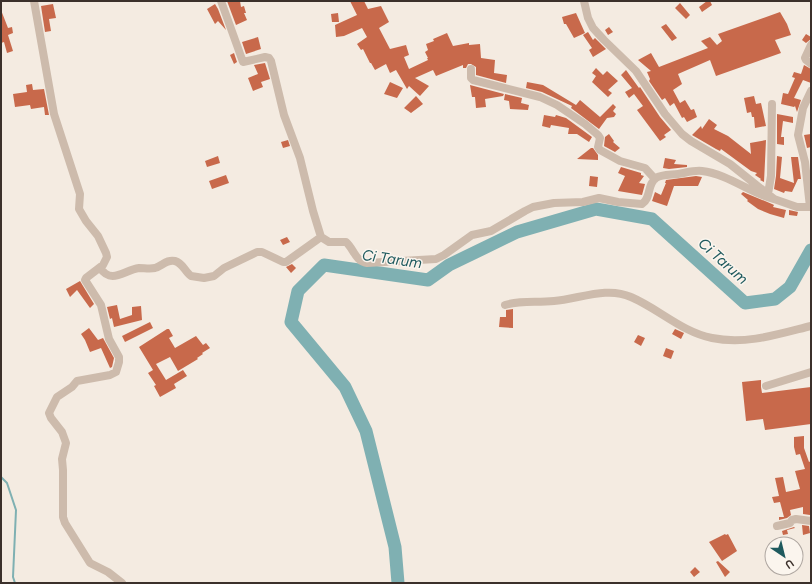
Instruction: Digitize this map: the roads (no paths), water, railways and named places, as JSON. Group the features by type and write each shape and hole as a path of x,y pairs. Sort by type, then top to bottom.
{"street":[{"path":"34,1 54,114 79,189 79,209 86,221 96,233 106,253 105,261 100,268 85,280 101,305 110,342 119,358 117,371 110,375 77,381 72,387 57,397 50,411 49,415 62,432 66,443 62,459 62,515 90,563 108,572 122,583"},
{"path":"221,1 243,62 265,57 269,58 271,61 284,115 300,158 311,204 322,237 329,242 346,242 358,259 364,262 432,260 444,255 472,235 491,231 525,211 554,203 583,202 599,198 618,202 642,204 647,199 651,184 655,179 661,176 702,171 718,176 762,195 771,196"},
{"path":"584,1 588,18 594,28 604,40 636,71 679,131 691,141 730,164 771,196 797,207 810,207 805,162 798,134 803,108 811,91"},
{"path":"811,46 805,58 811,64"},
{"path":"471,70 471,78 473,80 540,97 557,105 585,124 598,135 600,138 598,147 600,150 620,161 643,167 655,179"},
{"path":"771,196 772,104"},
{"path":"100,268 106,275 112,276 139,268 154,268 172,261 179,262 191,276 204,278 212,277 226,266 257,252 262,252 286,262 322,237"},
{"path":"505,305 519,302 560,301 616,292 633,297 693,332 714,338 731,340 758,339 811,326"},
{"path":"766,386 811,372"},
{"path":"777,526 790,523 792,520 796,519 811,521"}],"waterway":[{"name":"Ci Tarum","path":"398,583 395,547 366,431 345,387 291,322 298,291 324,265 428,280 449,265 517,232 596,209 652,219 745,303 775,299 790,287 811,250"},
{"path":"1,477 7,483 16,510 13,577 15,583"}]}
